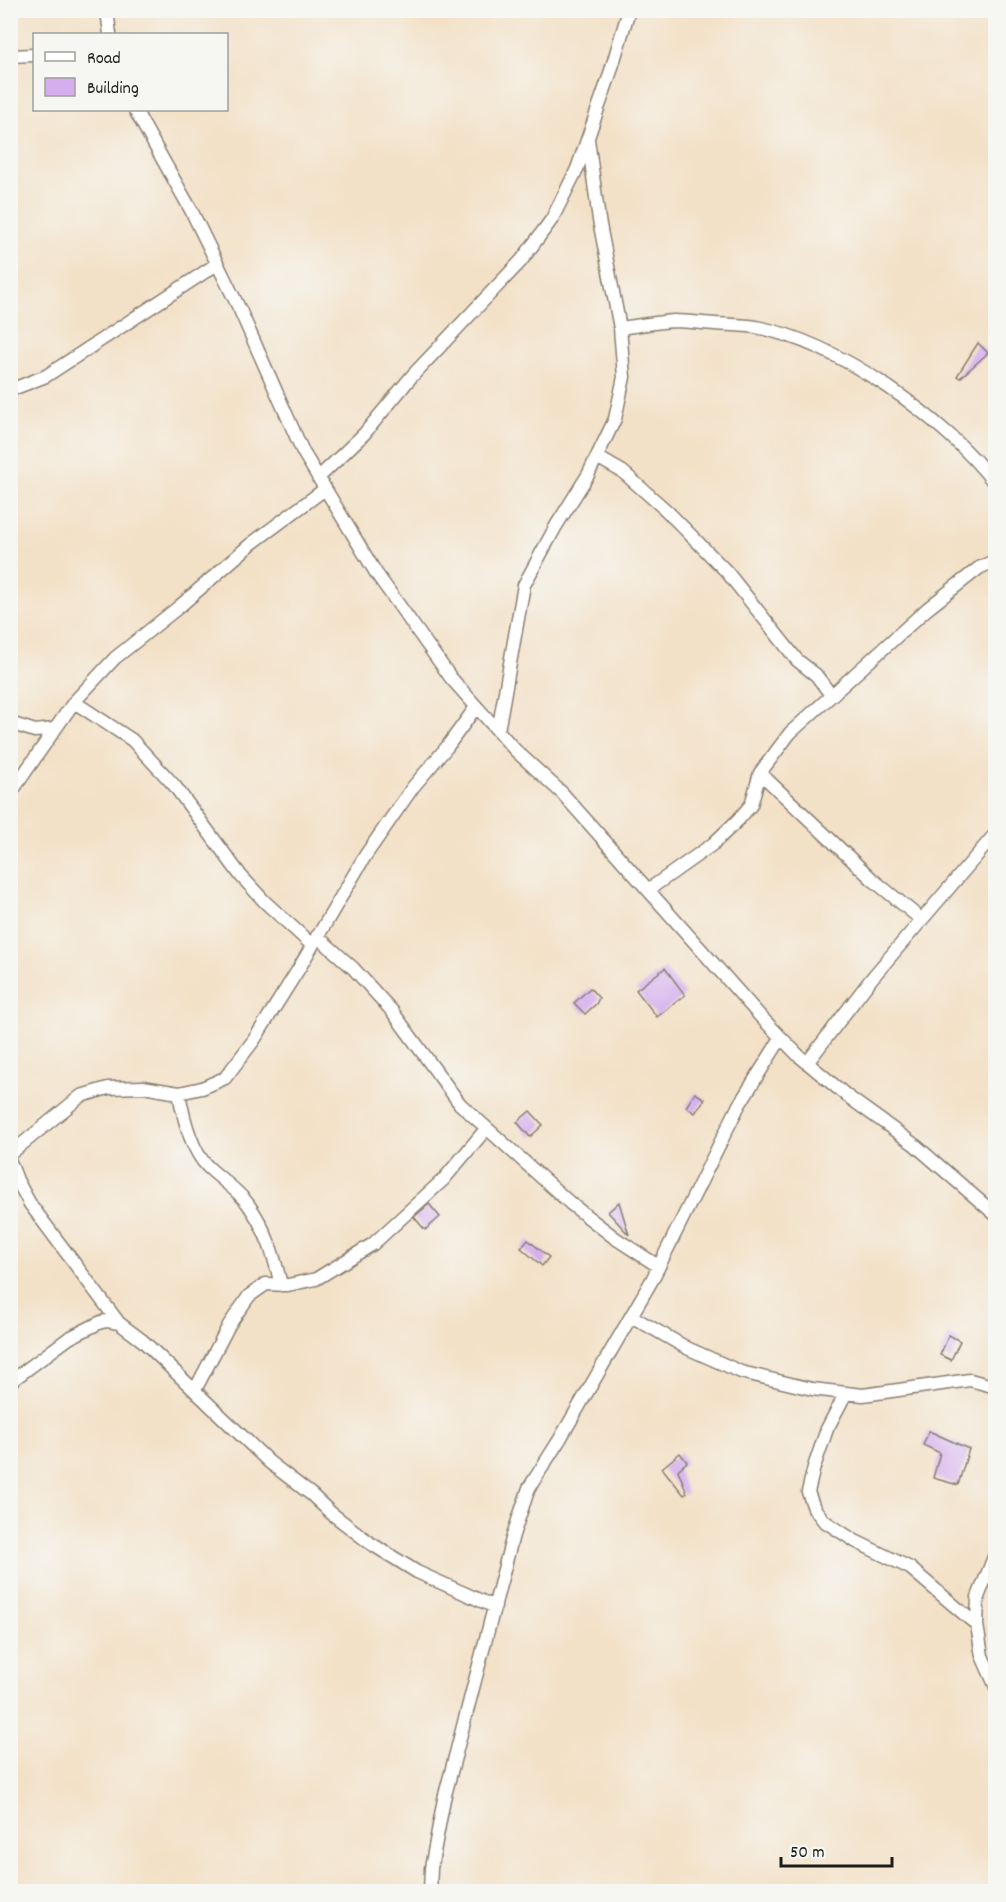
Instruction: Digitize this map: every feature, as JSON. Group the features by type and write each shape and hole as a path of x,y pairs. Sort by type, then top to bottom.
{"street":[{"path":"107,10 110,33"},
{"path":"10,794 74,702 115,658 180,606 321,484 411,376 521,261 552,219 578,170 629,10"},
{"path":"10,56 33,56"},
{"path":"136,111 191,210 303,452 376,573 451,678 515,750 562,793 781,1038 847,1096 915,1145 996,1215"},
{"path":"498,731 524,585 597,457 615,419 624,377 620,328 588,139"},
{"path":"10,387 18,387 46,376 217,264"},
{"path":"620,328 674,321 755,327 801,340 838,357 891,390 937,423 996,485"},
{"path":"597,457 623,472 727,572 797,660 816,675 831,695"},
{"path":"648,890 713,844 738,820 751,805 760,773 790,733 927,609 979,568 996,560"},
{"path":"74,702 132,740 174,785 241,876 272,909 353,968 392,1011 460,1104 571,1204 615,1238 658,1266"},
{"path":"10,1154 81,1096 108,1088 143,1087 179,1093 202,1088 225,1078 255,1040 365,856 413,787 447,747 476,707"},
{"path":"10,723 35,731 54,729"},
{"path":"760,773 872,879 922,921"},
{"path":"807,1063 872,978 996,833"},
{"path":"430,1892 431,1868 444,1799 513,1535 529,1488 631,1316 739,1106 781,1038"},
{"path":"179,1093 182,1113 194,1143 206,1164 246,1202 264,1229 281,1285"},
{"path":"195,1390 229,1325 249,1296 266,1284 281,1285 316,1279 373,1244 444,1179 486,1129"},
{"path":"10,1162 30,1204 91,1283 118,1323 143,1341 270,1462 312,1495 331,1514 370,1543 417,1572 495,1607"},
{"path":"631,1316 687,1348 741,1372 812,1389 874,1394 970,1380 996,1387"},
{"path":"10,1382 69,1338 101,1322 118,1323"},
{"path":"846,1393 827,1429 812,1475 808,1492 814,1508 824,1521 855,1541 910,1568 977,1625"},
{"path":"996,1552 978,1597 977,1625 982,1656 996,1687"}],"building":[{"path":"978,343 988,353 960,378 957,376"},
{"path":"665,968 685,995 657,1017 636,990"},
{"path":"590,988 599,998 585,1014 574,1003"},
{"path":"695,1093 705,1099 695,1113 686,1107"},
{"path":"530,1111 543,1125 530,1137 517,1122"},
{"path":"619,1202 629,1235 608,1212"},
{"path":"429,1204 440,1217 425,1230 414,1217"},
{"path":"528,1240 549,1257 542,1266 521,1248"},
{"path":"949,1335 960,1341 951,1360 940,1355"},
{"path":"929,1431 969,1449 958,1485 933,1478 940,1453 923,1445"},
{"path":"680,1453 687,1462 678,1470 687,1493 684,1495 662,1468"}]}
